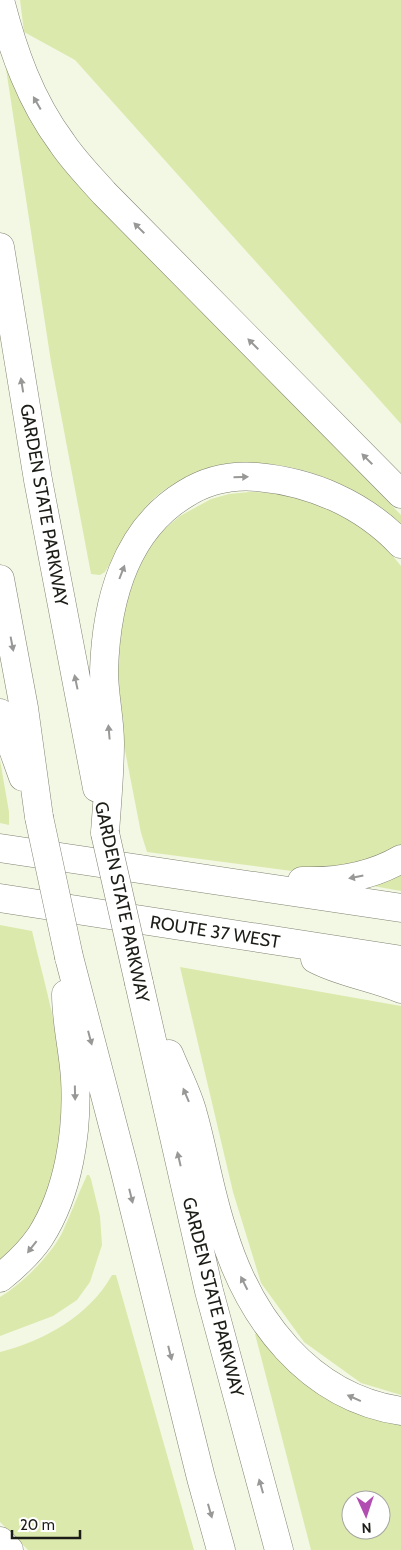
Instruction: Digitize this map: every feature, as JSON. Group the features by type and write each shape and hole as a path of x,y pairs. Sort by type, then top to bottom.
{"highway":[{"path":"0,0 17,57 32,95 50,126 74,160 401,494"},
{"name":"GARDEN STATE PARKWAY","path":"0,247 38,480 105,834 209,1291 279,1550"},
{"path":"105,834 110,742 104,673 112,607 122,572 134,545 150,522 161,511 195,488 229,477 248,476 285,480 328,493 351,505 382,526 401,544"},
{"path":"0,579 24,708 39,817 69,957 221,1550"},
{"path":"0,713 39,817"},
{"path":"0,848 401,908"},
{"path":"208,880 337,880 368,874 401,859"},
{"name":"ROUTE 37 WEST","path":"0,898 401,960"},
{"path":"285,942 323,963 401,989"},
{"path":"0,1278 26,1254 48,1223 57,1201 68,1161 75,1115 75,1076 66,1005 69,957"},
{"path":"139,983 193,1112 223,1234 237,1269 256,1306 280,1340 307,1369 319,1378 335,1389 360,1401 401,1411"},
{"path":"0,1541 9,1550"}],"green space":[{"path":"20,0 401,0 401,424 75,60 24,32"},
{"path":"4,56 144,252 401,515 401,526 379,508 354,492 328,479 301,470 273,465 244,464 216,468 188,478 164,490 137,518 105,572 100,575 91,574 51,362"},
{"path":"249,492 292,497 333,511 353,522 370,535 387,549 401,566 401,847 371,863 299,872 147,852 141,833 121,730 116,652 119,617 140,562 162,531 180,516 211,499 229,494"},
{"path":"0,760 9,812 9,825 0,823"},
{"path":"401,871 401,891 373,886 373,884"},
{"path":"0,925 32,931 57,1039 63,1104 54,1168 41,1208 19,1242 0,1262"},
{"path":"180,967 401,1006 401,1395 361,1383 304,1342 261,1283 233,1192"},
{"path":"87,1175 91,1179 100,1216 102,1245 90,1282 77,1300 53,1316 0,1336 0,1297 26,1277 57,1242"},
{"path":"112,1275 116,1275 194,1550 28,1550 0,1522 0,1352 33,1341 64,1325 91,1303"},
{"path":"261,1332 334,1402 359,1414 401,1424 401,1550 311,1550 255,1334"}]}
